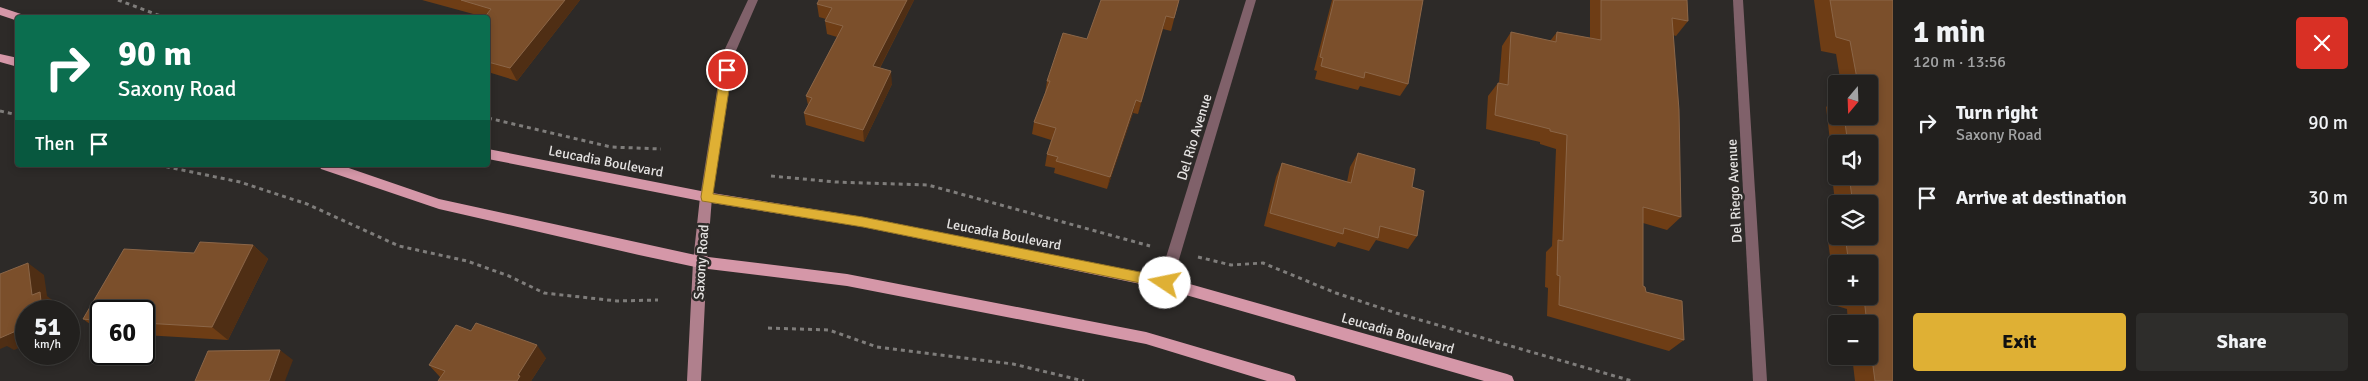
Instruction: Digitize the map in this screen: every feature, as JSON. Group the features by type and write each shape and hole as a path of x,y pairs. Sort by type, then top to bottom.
{"main road":[{"path":"0,11 15,16"},
{"path":"0,58 15,62"},
{"name":"Leucadia Boulevard","path":"490,154 706,197 863,222 1165,283 1507,381"},
{"path":"331,167 438,204 700,262 847,280 1146,338 1288,381"},
{"name":"Saxony Road","path":"694,381 700,262 706,197"}],"street":[{"name":"Saxony Road","path":"706,197 729,53 753,0"},
{"name":"Del Rio Avenue","path":"1165,283 1252,0"},
{"name":"Del Riego Avenue","path":"1738,0 1760,381"}],"path":[{"path":"118,0 158,15"},
{"path":"0,111 15,114"},
{"path":"490,118 611,147 661,149"},
{"path":"168,167 240,182 307,204 399,246 467,261 509,276 544,293 617,302 658,300"},
{"path":"771,176 835,182 928,184 1114,237 1231,265 1263,263 1336,293 1396,313 1632,381"},
{"path":"768,328 829,330 877,346 1013,364 1084,381"}],"building":[{"path":"461,0 565,0 510,68 490,63 490,15 486,15 491,9"},
{"path":"819,0 907,0 873,66 891,71 863,130 804,113 812,98 806,96 843,26 825,21 832,8 817,4"},
{"path":"1101,0 1179,0 1174,18 1166,16 1141,102 1136,100 1110,177 1056,161 1058,157 1047,154 1056,128 1034,122 1050,81 1047,81 1063,33 1087,39"},
{"path":"1334,0 1423,0 1408,84 1365,72 1364,78 1321,66 1323,58 1320,57"},
{"path":"1601,0 1687,0 1688,21 1672,18 1679,110 1681,217 1643,207 1643,286 1646,292 1682,301 1684,340 1559,305 1560,276 1557,275 1558,240 1563,241 1567,135 1495,115 1498,83 1508,85 1511,32 1556,42 1557,32 1601,40"},
{"path":"1830,0 1893,0 1893,381 1875,381 1873,365 1878,365 1878,315 1866,315 1865,305 1878,305 1878,255 1848,255 1846,245 1878,245 1878,195 1852,195 1850,185 1878,185 1878,135 1847,135 1845,125 1878,125 1878,75 1856,75 1850,41 1836,37"},
{"path":"1358,153 1415,169 1412,187 1424,191 1417,236 1380,226 1378,238 1344,228 1343,234 1270,213 1282,163 1351,183"},
{"path":"200,242 253,245 212,327 155,324 155,300 94,300 124,249 194,253"},
{"path":"28,263 32,295 40,292 41,300 15,300 15,331 0,338 0,274"},
{"path":"90,307 90,320 83,319"},
{"path":"476,323 537,345 518,375 520,376 517,381 438,381 445,371 429,365 456,325 471,331"},
{"path":"280,350 269,381 195,381 208,351"}],"route":[{"path":"727,70 706,197 863,222 1165,283"}]}
